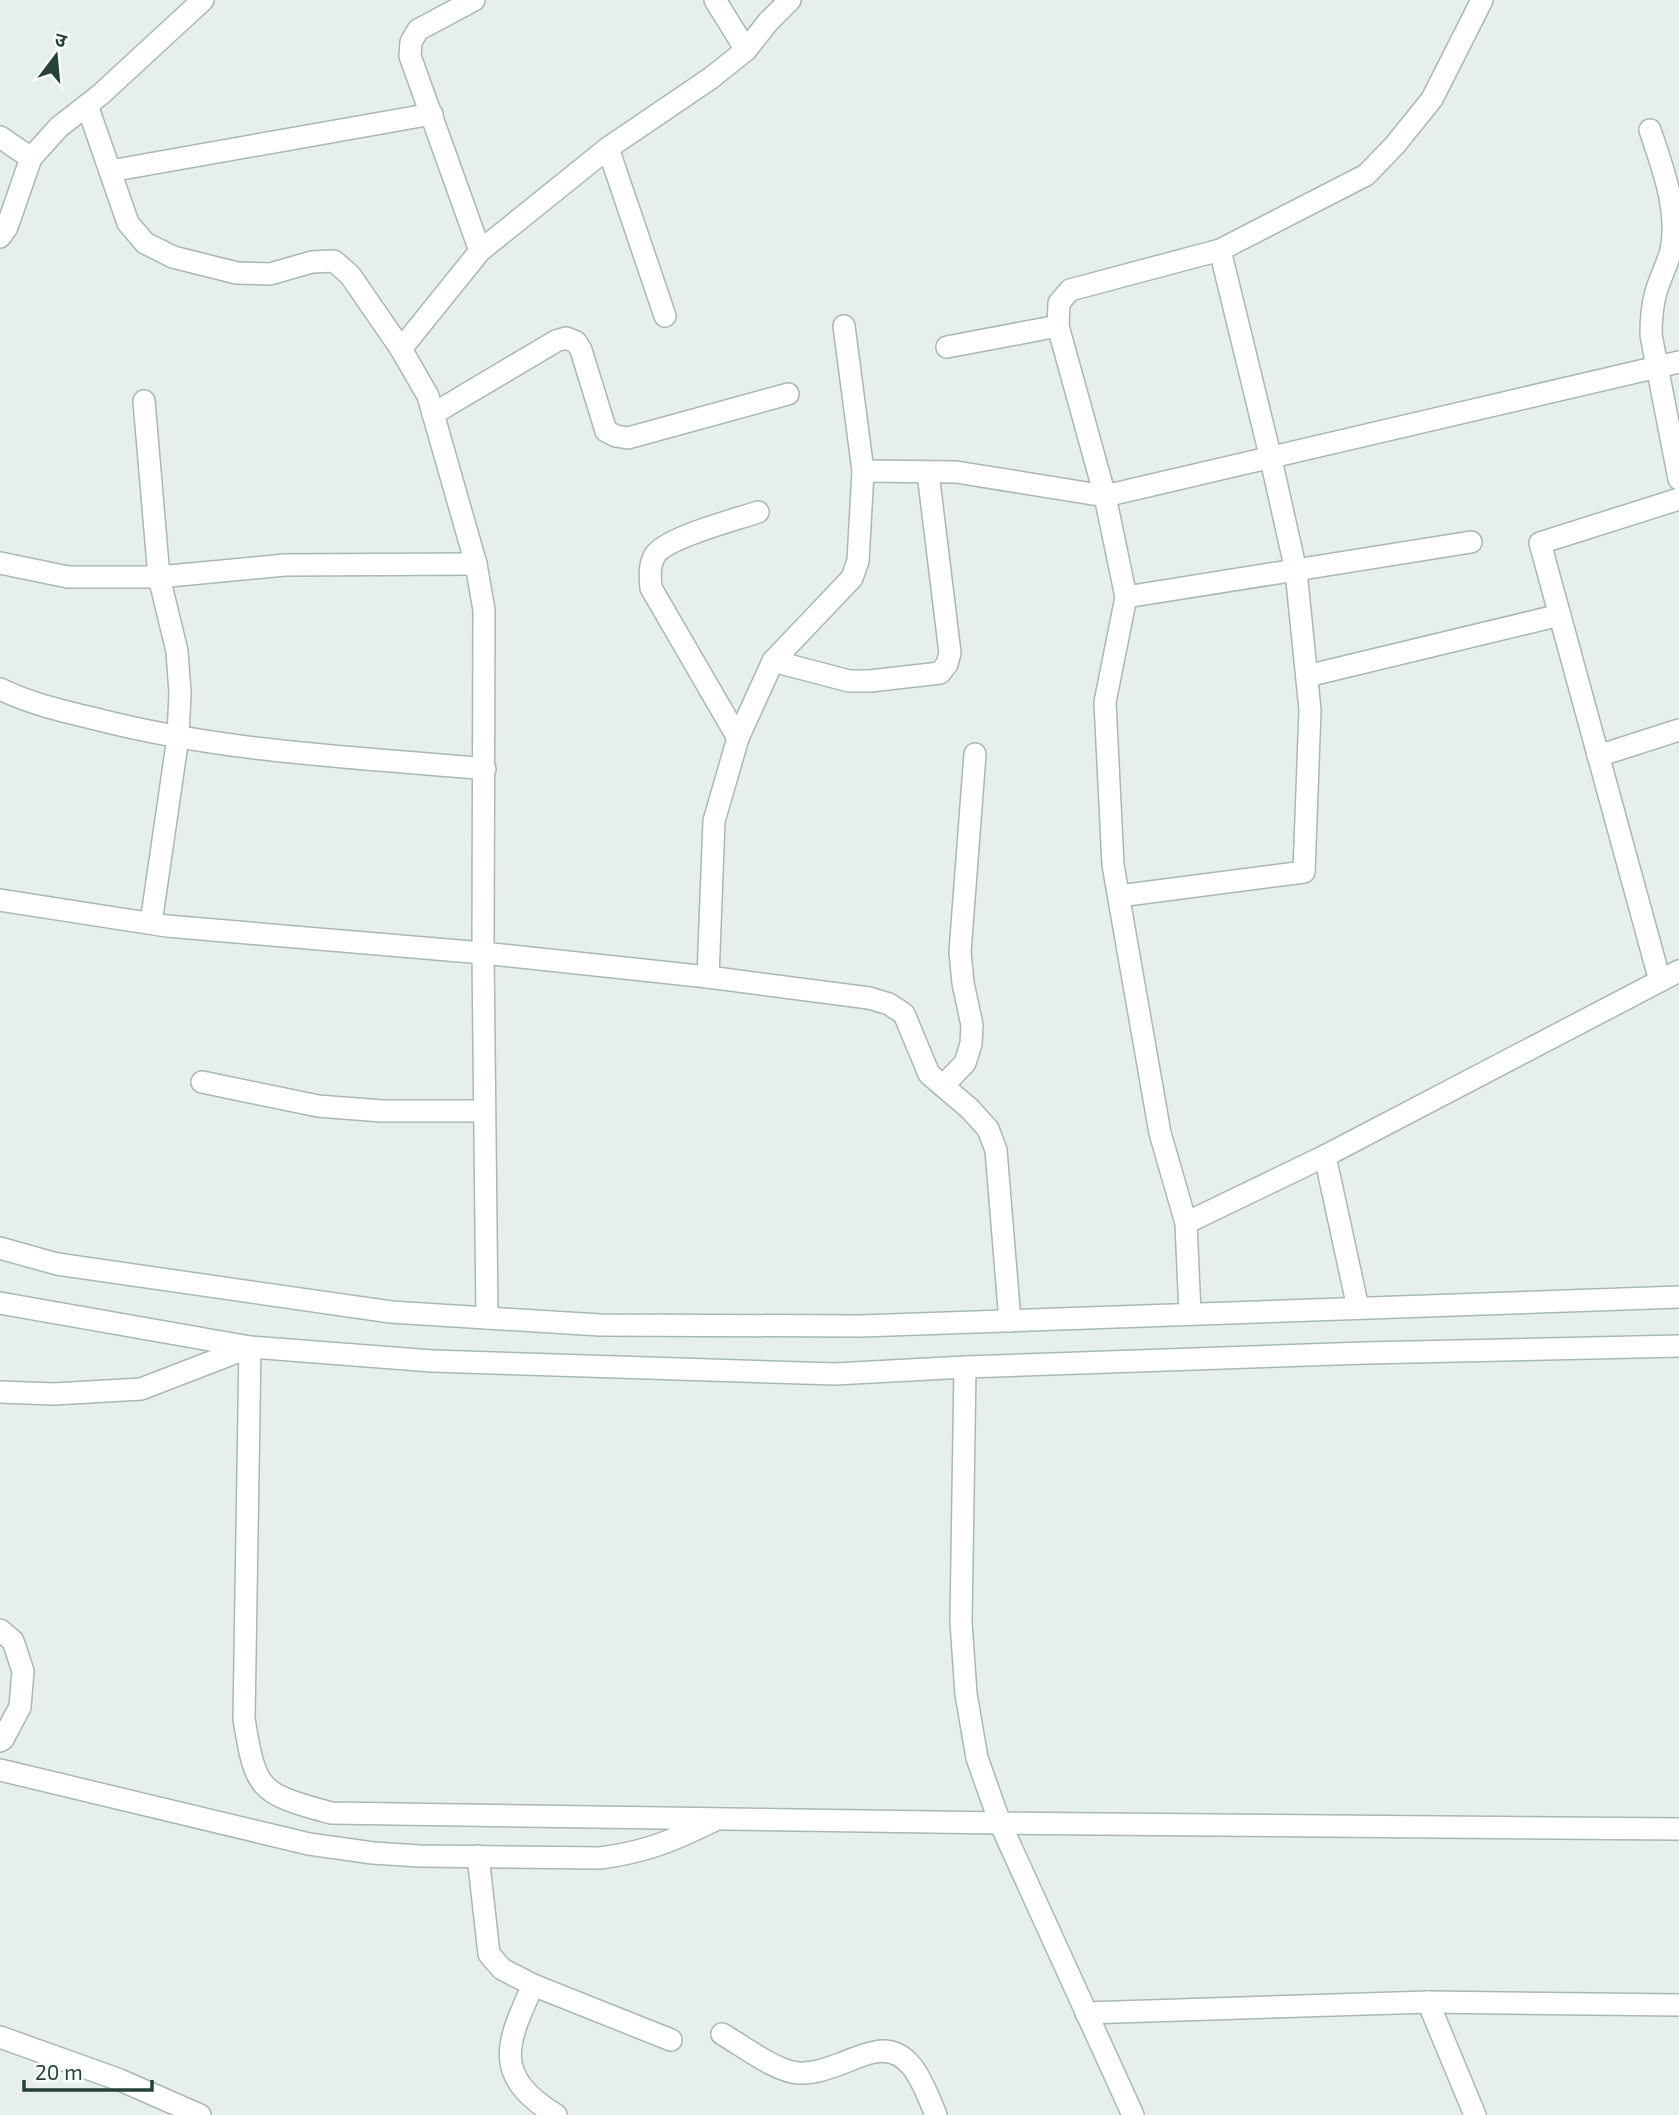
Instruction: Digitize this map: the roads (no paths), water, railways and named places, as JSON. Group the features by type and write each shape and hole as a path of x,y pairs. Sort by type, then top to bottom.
{"street":[{"path":"0,237 7,227 30,158 59,127 204,0"},
{"path":"474,0 418,30 411,42 410,56 480,251"},
{"path":"715,0 746,50"},
{"path":"401,349 480,251 608,148 711,78 746,50 790,0"},
{"path":"1190,1314 1186,1223 1160,1133 1113,865 1105,702 1126,597 1105,496 1058,326 1059,303 1070,290 1220,250 1366,175 1395,145 1432,99 1482,0"},
{"path":"87,105 128,223 145,243 173,257 237,273 270,274 312,262 334,261 350,275 401,349 428,396 476,564 484,611 483,953 487,1318"},
{"path":"110,170 432,114"},
{"path":"1650,130 1673,200 1672,250 1656,291 1651,315 1651,335 1679,478"},
{"path":"0,136 30,158"},
{"path":"608,148 665,316"},
{"path":"1119,896 1304,872 1310,710 1296,571 1220,250"},
{"path":"708,976 714,821 738,738 773,661 852,578 858,561 863,471 844,326"},
{"path":"947,347 1058,326"},
{"path":"433,414 556,341 566,338 576,342 581,350 606,431 616,436 628,438 788,394"},
{"path":"863,471 956,472 1105,496 1679,362"},
{"path":"144,401 159,577 177,651 180,693 178,737 151,923"},
{"path":"773,661 849,681 940,673 947,664 950,653 928,473"},
{"path":"1660,981 1540,543 1679,499"},
{"path":"738,738 651,588 649,573 654,556 668,542 758,512"},
{"path":"1126,597 1471,542"},
{"path":"0,563 68,577 159,577 285,565 476,564"},
{"path":"1307,676 1560,615"},
{"path":"0,689 24,701 124,727 231,746 485,769"},
{"path":"1598,756 1679,730"},
{"path":"943,1086 965,1063 971,1044 972,1025 960,952 975,754"},
{"path":"0,900 151,923 708,976 869,998 889,1004 904,1014 929,1074 970,1109 988,1129 996,1150 1010,1321"},
{"path":"1186,1223 1325,1156 1679,971"},
{"path":"202,1082 318,1106 382,1111 484,1111"},
{"path":"1325,1156 1357,1308"},
{"path":"0,1248 57,1264 377,1311 600,1325 861,1326 1679,1297"},
{"path":"0,1303 250,1347 432,1361 821,1373 1365,1353 1679,1346"},
{"path":"0,1392 54,1394 141,1389 250,1347"},
{"path":"250,1347 244,1719 250,1759 257,1778 275,1796 331,1813 1000,1824 1679,1829"},
{"path":"965,1367 961,1622 965,1694 977,1758 1000,1824 1133,2115"},
{"path":"0,1630 13,1641 23,1671 20,1707 0,1741"},
{"path":"0,1770 309,1844 373,1853 600,1858 637,1853 675,1839 716,1819"},
{"path":"478,1856 489,1954 502,1969 533,1985 671,2040"},
{"path":"533,1985 512,2032 510,2058 517,2082 538,2104 556,2115"},
{"path":"1086,2013 1428,2002 1679,2005"},
{"path":"1428,2002 1475,2115"},
{"path":"722,2034 786,2070 800,2073 819,2071 877,2051 890,2052 903,2057 915,2069 936,2115"},
{"path":"0,2037 120,2080 200,2115"}]}
